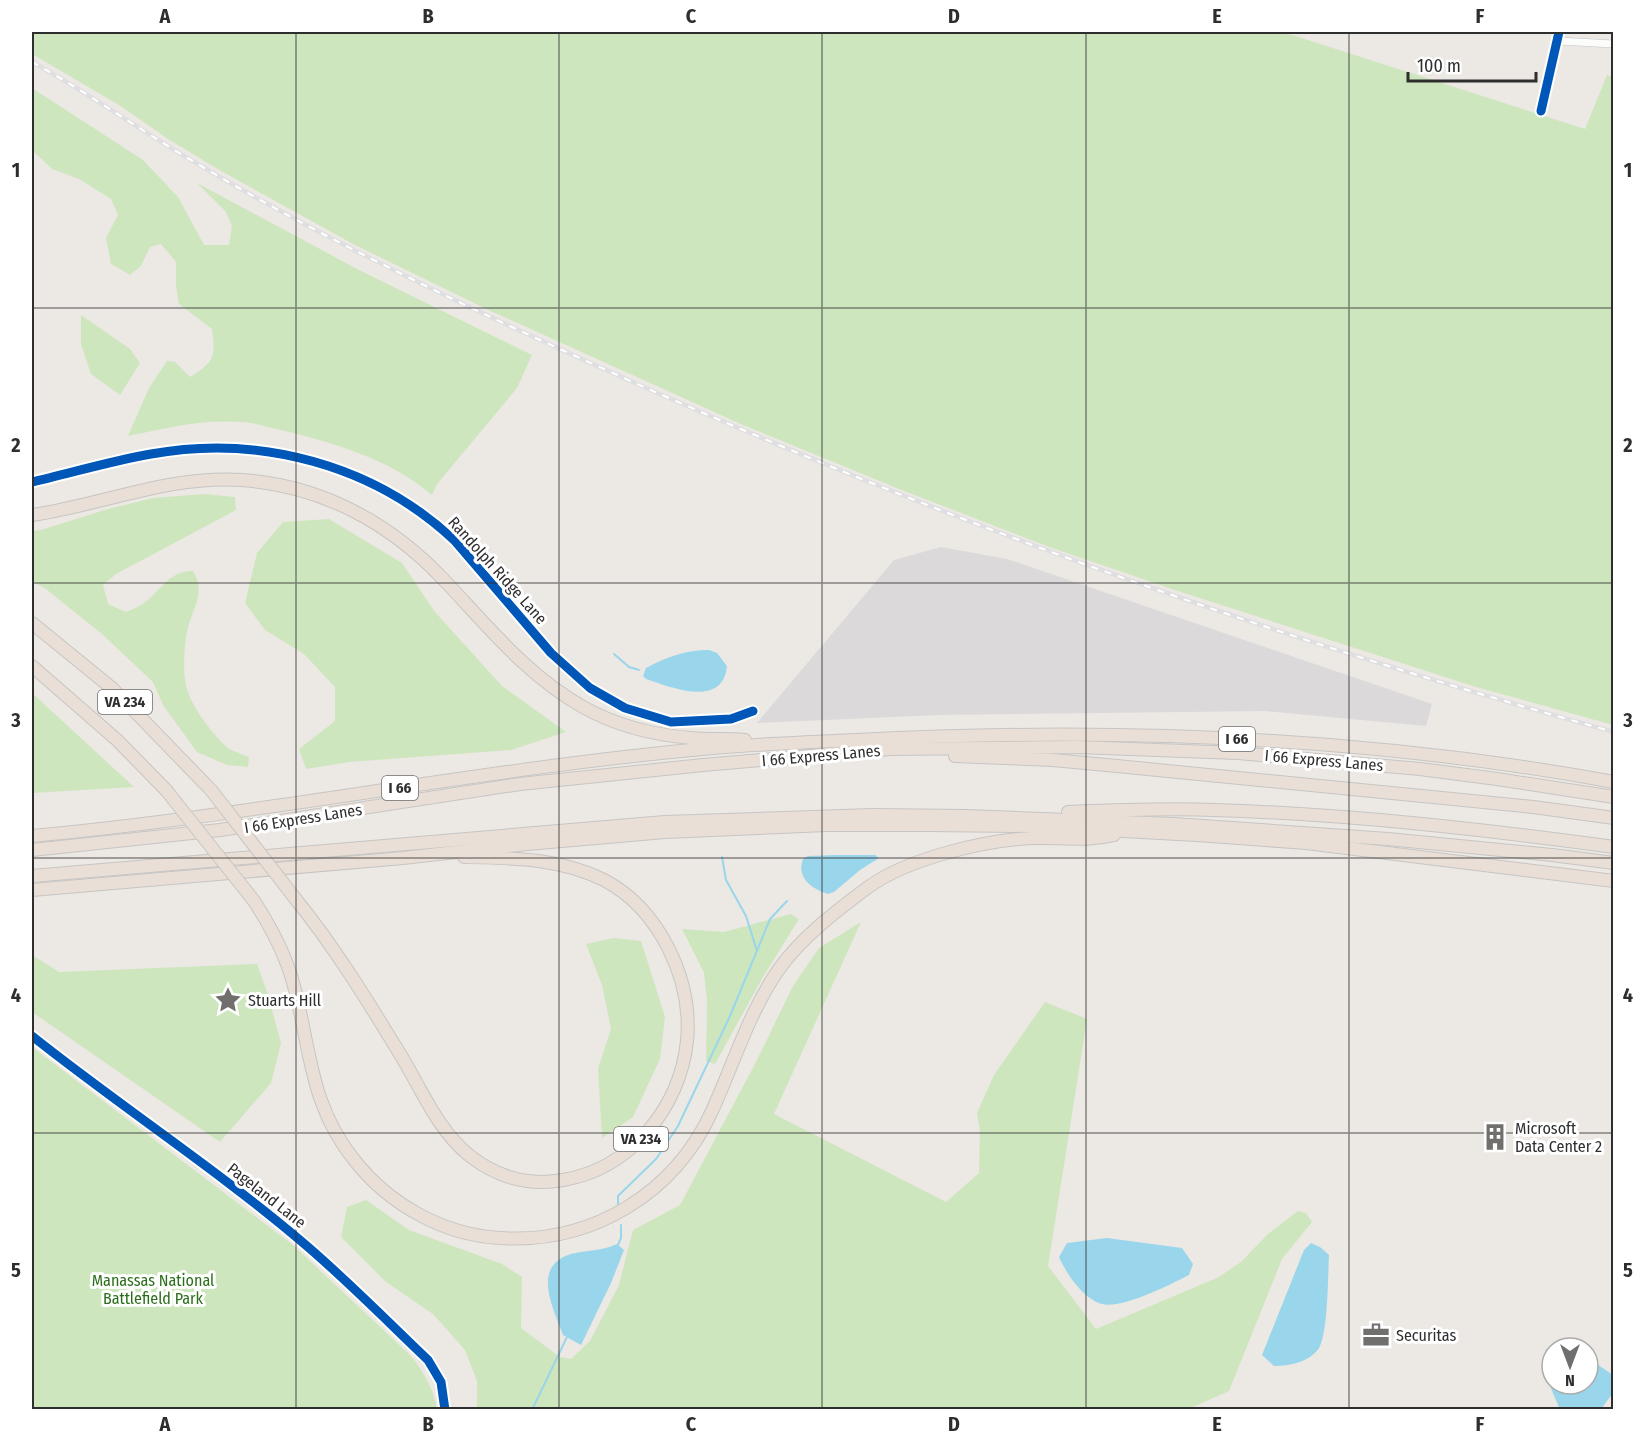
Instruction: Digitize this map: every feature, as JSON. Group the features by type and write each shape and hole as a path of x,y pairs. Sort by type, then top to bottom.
{"highway":[{"path":"32,515 169,484 193,481 242,480 308,493 350,509 392,533 442,578 534,674 584,708 607,719 663,734 692,739 724,738 770,744"},
{"name":"VA 234","path":"32,622 113,689 211,790 336,951 443,1127 467,1154 507,1177 540,1182 577,1178 598,1171 617,1160 642,1138 663,1110 679,1076 686,1050 687,1018 680,978 660,932 649,918 620,891 604,880 567,866 526,859 403,858"},
{"path":"32,666 117,740 166,790 254,901 269,925 286,961 294,985 309,1064 326,1115 335,1134 357,1164 386,1193 403,1205 436,1223 471,1234 515,1239 558,1236 592,1225 636,1202 666,1177 687,1152 705,1125 755,1011 780,968 803,940 871,885 931,858 977,846 1029,838 1094,840 1126,832"},
{"name":"I 66","path":"32,836 231,814 549,766 710,748 938,735 1174,736 1325,746 1449,757 1614,782"},
{"name":"I 66 Express Lanes","path":"32,850 220,830 520,784 890,749 1044,747 1168,749 1343,761 1420,769 1497,778 1614,797"},
{"path":"794,757 918,755 1053,760 1504,804 1614,818"},
{"path":"965,816 1157,810 1266,812 1444,826 1614,847"},
{"path":"965,816 1174,824 1364,837 1614,863"},
{"name":"I 66 Express Lanes","path":"32,876 665,822 798,817 965,816"},
{"path":"32,890 403,858 664,832 746,828 928,825 1030,826 1306,843 1614,881"}],"street":[{"path":"1541,111 1559,32"},
{"path":"1558,41 1614,44"},
{"name":"Randolph Ridge Lane","path":"32,482 151,454 207,448 271,452 338,469 402,499 438,525 455,541 551,653 590,688 625,708 671,722 731,719 753,711"},
{"name":"Pageland Lane","path":"32,1036 302,1241 428,1360 441,1382 445,1410"}],"shaded area":[{"path":"941,547 1007,559 1432,704 1426,726 1265,711 939,715 757,723 894,560"}],"green space":[{"path":"32,32 1283,32 1585,129 1607,75 1613,77 1613,725 1476,687 1052,548 743,425 482,307 355,245 221,171 168,139 119,105 32,54"},
{"path":"32,88 143,160 178,197 204,245 229,245 232,226 226,212 197,183 359,270 532,355 517,388 437,484 432,495 398,471 361,454 251,423 227,421 198,423 128,436 149,388 167,361 175,362 190,377 209,363 214,346 212,329 179,304 176,262 161,244 150,247 141,266 130,275 111,264 106,238 118,215 111,199 79,179 52,169 32,150"},
{"path":"81,315 130,349 140,363 120,395 91,374 81,344"},
{"path":"205,494 235,497 236,510 116,574 103,585 108,604 126,612 144,603 177,574 193,571 199,587 186,639 184,662 186,686 195,707 217,737 228,748 249,757 248,767 227,765 197,752 163,705 153,682 102,634 46,589 32,581 32,531 153,498"},
{"path":"329,519 402,563 435,612 502,686 566,732 511,750 349,762 306,769 299,749 335,721 335,687 304,654 265,630 245,603 257,553 283,522"},
{"path":"32,693 134,787 32,793"},
{"path":"791,914 799,919 763,977 715,1064 706,1061 707,1001 704,973 682,929 724,932"},
{"path":"861,922 774,1114 946,1202 979,1173 980,1131 977,1113 994,1075 1045,1002 1087,1019 1048,1266 1096,1329 1219,1277 1241,1262 1268,1234 1298,1211 1306,1213 1312,1222 1282,1259 1229,1391 1186,1410 477,1409 477,1381 465,1350 433,1314 386,1282 341,1237 347,1207 366,1200 409,1230 502,1264 522,1277 521,1328 560,1357 571,1359 590,1341 619,1285 633,1230 680,1205 756,1062 793,986 819,948"},
{"path":"613,938 641,941 665,1017 660,1059 633,1117 602,1138 598,1069 611,1029 602,985 586,944"},
{"path":"32,955 59,972 257,964 281,1043 271,1083 220,1142 32,1012"},
{"name":"Manassas National Battlefield Park","path":"32,1047 293,1245 410,1355 427,1380 437,1409 32,1409"}],"water":[{"path":"709,650 717,653 727,666 723,679 716,687 706,691 681,690 643,676 646,668 669,657 692,651"},
{"path":"875,855 879,858 860,870 834,892 828,894 811,886 802,872 803,859 808,856"},
{"path":"1107,1238 1182,1248 1193,1264 1189,1275 1133,1300 1111,1305 1095,1301 1076,1285 1059,1257 1067,1243"},
{"path":"1311,1243 1329,1255 1327,1303 1322,1341 1315,1353 1305,1360 1274,1366 1262,1355 1304,1250"},
{"path":"617,1244 624,1250 581,1345 563,1335 548,1289 551,1268 559,1260 571,1254"},
{"path":"1600,1366 1613,1375 1613,1393 1601,1409 1560,1409 1554,1396 1600,1396"}],"waterway":[{"path":"614,654 629,667 639,670"},
{"path":"722,857 726,880 746,916 757,951"},
{"path":"618,1204 618,1196 656,1159 678,1126 730,1016 770,919 787,901"},
{"path":"618,1245 621,1238 621,1225"},
{"path":"532,1410 567,1337"}],"railway":[{"path":"32,62 210,171 334,240 509,325 755,435 875,484 1117,576 1363,658 1614,732"}],"cycle path":[{"path":"1541,111 1559,32"},
{"path":"32,482 136,457 192,449 233,448 274,453 313,462 352,475 389,493 423,515 455,541 551,653 590,688 625,708 671,722 731,719 753,711"},
{"path":"32,1036 235,1188 334,1270 428,1360 441,1382 445,1410"}],"place":[{"name":"Stuarts Hill","path":"228,1000"},
{"name":"Microsoft Data Center 2","path":"1495,1137"},
{"name":"Securitas","path":"1376,1335"}]}
